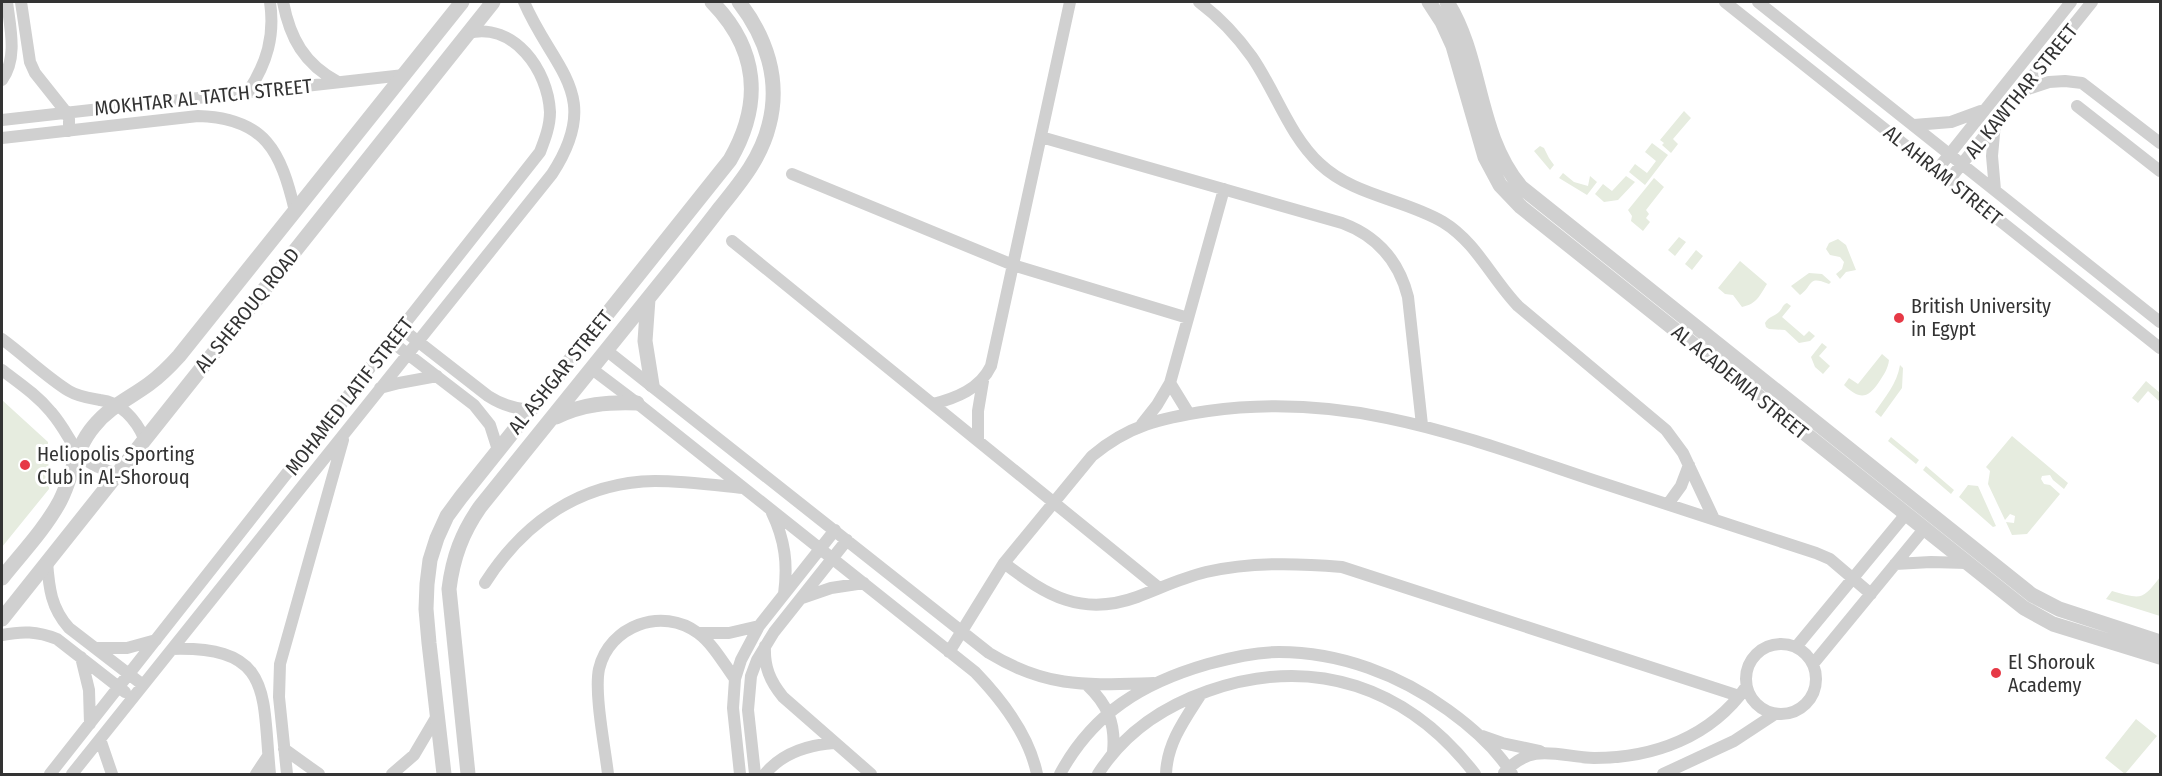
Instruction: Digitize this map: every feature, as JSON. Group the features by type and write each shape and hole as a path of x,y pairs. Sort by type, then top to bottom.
{"street":[{"path":"2,80 10,63 12,50 7,2"},
{"path":"21,2 30,62 35,73 66,112 69,119 69,131"},
{"path":"248,92 256,80 268,51 273,20 270,2"},
{"path":"283,2 287,20 300,51 324,75 338,82"},
{"name":"AL SHEROUQ ROAD","path":"2,619 493,2"},
{"name":"MOHAMED LATIF STREET","path":"72,774 552,174 564,155 572,134 574,111 572,89 561,66 535,26 524,2"},
{"name":"AL ASHGAR STREET","path":"444,774 426,609 430,560 437,538 447,516 730,160 741,141 752,98 751,75 746,54 737,33 725,15 712,2"},
{"name":"AL ASHGAR STREET","path":"468,774 449,589 458,545 467,525 480,507 684,254 757,158 770,123 773,95 771,67 759,32 739,2"},
{"path":"978,441 978,411 983,381 993,358 1070,2"},
{"path":"1199,2 1234,34 1246,50 1298,138 1322,166 1353,186 1427,215 1454,230 1476,251 1497,282 1518,306 1658,423 1675,441 1714,519"},
{"name":"AL ACADEMIA STREET","path":"1429,2 1442,22 1453,46 1480,143 1491,172 1500,185 1521,207 1624,279"},
{"name":"AL ACADEMIA STREET","path":"1447,2 1465,39 1492,136 1503,163 1521,186 1624,279 1840,452 2038,599 2059,609 2160,642"},
{"name":"AL AHRAM STREET","path":"1725,2 2160,348"},
{"name":"AL AHRAM STREET","path":"1758,2 2159,319"},
{"name":"AL KAWTHAR STREET","path":"1937,170 2071,2"},
{"name":"AL KAWTHAR STREET","path":"1949,180 2092,2"},
{"name":"AL SHEROUQ ROAD","path":"2,578 52,514 68,484 78,452 94,426 116,405 148,384 173,363 460,3"},
{"name":"MOHAMED LATIF STREET","path":"50,774 529,169 540,152 547,133 550,113 548,93 541,74 530,57 516,43 499,34 483,31 468,33"},
{"name":"MOKHTAR AL TATCH STREET","path":"2,120 404,75"},
{"path":"2020,92 2049,82 2082,83 2160,143"},
{"path":"184,100 185,117"},
{"path":"2077,106 2160,171"},
{"path":"1914,125 1951,122 1985,110"},
{"name":"MOKHTAR AL TATCH STREET","path":"2,138 185,117 218,117 237,122 255,132 270,145 281,162 295,211"},
{"path":"1995,122 1992,156 1995,190"},
{"path":"1041,137 1356,228 1369,236 1390,256 1404,283 1408,297 1422,425"},
{"path":"792,174 1013,265 1188,318"},
{"path":"1142,424 1170,383 1224,189"},
{"path":"666,240 684,254"},
{"path":"732,241 1159,588"},
{"path":"648,299 645,341 652,385"},
{"path":"402,329 501,404 515,409 530,410"},
{"path":"2,339 69,391 116,405 136,422 144,438"},
{"path":"392,342 483,414 490,426 498,450"},
{"path":"606,350 989,653 1026,673 1056,681 1087,685 1154,683"},
{"path":"591,369 637,403 975,672 1005,706 1027,744 1036,770 1051,774"},
{"path":"2,370 42,401 78,452 91,464 116,473"},
{"path":"380,388 436,376"},
{"path":"933,404 959,395 983,381"},
{"path":"1170,383 1189,414"},
{"path":"551,420 571,409 592,404 637,403"},
{"path":"949,651 1004,563 1092,456 1116,438 1142,424 1189,414 1257,406 1306,406 1354,411 1422,425 1823,556 1842,568 1871,594"},
{"path":"287,774 279,697 280,664 345,433"},
{"name":"AL ACADEMIA STREET","path":"1840,452 1906,514 2024,608 2053,624 2160,657"},
{"path":"1668,504 1681,486 1689,465"},
{"path":"485,583 499,561 522,536 556,509 579,497 612,487 655,481 743,488"},
{"path":"770,509 785,550 787,572 784,594"},
{"path":"1796,647 1906,514"},
{"path":"1813,664 1924,529"},
{"path":"740,774 733,708 735,679 741,660 759,626 835,530"},
{"path":"755,774 748,710 748,693 754,668 765,645 847,540"},
{"path":"46,562 49,592 59,618 143,685"},
{"path":"1004,563 1034,586 1053,596 1074,603 1096,605 1118,603 1173,581 1240,566 1285,564 1342,567 1743,692 1756,705 1775,714 1788,714 1800,710 1809,701 1815,689 1816,677 1813,664 1806,654 1796,647 1777,644 1759,651 1747,667 1743,692 1722,715 1703,730 1682,742 1654,750 1597,758 1568,757 1480,736"},
{"path":"1895,564 1967,563"},
{"path":"801,598 831,588 864,583"},
{"path":"2053,624 2059,609"},
{"path":"608,774 598,685 599,669 613,641 625,631 654,620 685,625 699,633 735,679"},
{"path":"699,633 729,633 759,626"},
{"path":"2,635 30,631 44,633 57,639 133,698"},
{"path":"95,648 127,648 157,639"},
{"path":"429,643 454,640"},
{"path":"765,645 768,673 774,686 783,697 871,774"},
{"path":"172,649 197,649 235,658 247,666 256,677 262,690 270,774"},
{"path":"1060,774 1080,742 1109,712 1154,683 1185,671 1249,655 1280,652 1346,661 1378,670 1408,684 1436,701 1480,736 1508,773 1518,762 1541,752"},
{"path":"81,657 89,690 90,724"},
{"path":"1097,774 1113,752 1153,717 1176,703 1237,682 1283,676 1314,677 1347,683 1395,703 1417,716 1439,734 1475,774"},
{"path":"1087,685 1100,697 1109,712 1114,738 1113,752"},
{"path":"1166,774 1169,751 1176,732 1201,694"},
{"path":"1663,774 1734,741 1775,714"},
{"path":"392,774 414,755 437,716"},
{"path":"100,739 112,774"},
{"path":"765,774 782,759 798,750 816,744 834,743"},
{"path":"285,749 319,774"},
{"path":"256,774 268,756"}],"shaded area":[{"path":"1684,111 1691,118 1673,139 1678,144 1671,153 1660,140"},
{"path":"1652,143 1668,155 1645,185 1629,172 1635,164 1647,173 1656,161 1645,152"},
{"path":"1540,146 1544,148 1554,165 1550,170 1534,151"},
{"path":"1563,173 1574,182 1588,186 1590,176 1597,182 1587,195 1559,178"},
{"path":"1626,176 1635,182 1618,200 1604,202 1595,194 1603,184 1612,191"},
{"path":"1654,178 1664,187 1646,210 1649,214 1646,218 1650,222 1643,231 1631,221 1632,216 1628,210"},
{"path":"1679,237 1686,242 1675,256 1668,250"},
{"path":"1838,239 1846,245 1856,270 1846,272 1840,279 1836,274 1842,269 1844,262 1840,257 1830,255 1826,249 1829,243"},
{"path":"1696,250 1703,256 1692,270 1685,264"},
{"path":"1740,261 1767,284 1755,301 1742,307 1733,295 1725,294 1718,288"},
{"path":"1809,273 1822,274 1831,282 1829,284 1822,281 1811,282 1800,295 1791,286"},
{"path":"1787,303 1791,306 1782,317 1804,336 1809,331 1815,336 1810,341 1799,343 1785,330 1766,327 1765,323"},
{"path":"1822,343 1827,347 1819,356 1830,366 1823,374 1815,367 1811,357"},
{"path":"1882,354 1889,360 1888,366 1871,392 1863,396 1859,395 1844,385 1849,378 1858,384"},
{"path":"1900,365 1903,368 1902,388 1881,417 1875,412 1887,396"},
{"path":"2146,381 2160,393 2160,402 2148,391 2138,403 2132,398"},
{"name":"Heliopolis Sporting Club in Al-Shorouq","path":"2,400 48,442 49,489 2,547"},
{"path":"2012,436 2068,483 2064,489 2050,475 2042,476 2044,484 2050,485 2060,494 2027,534 2012,535 2006,522 2014,523 2015,516 2010,514 2005,520 1988,484 1990,471 1986,467"},
{"path":"1891,437 1919,460 1916,464 1888,441"},
{"path":"1926,466 1954,490 1951,494 1923,470"},
{"path":"1968,485 1978,486 1996,526 1993,527 1959,497"},
{"path":"2160,577 2160,616 2106,599 2112,591 2129,596 2145,594"},
{"path":"2136,719 2157,736 2125,774 2105,758"}],"place":[{"name":"British University in Egypt","path":"1899,318"},
{"name":"Heliopolis Sporting Club in Al-Shorouq","path":"25,465"},
{"name":"El Shorouk Academy","path":"1996,673"}]}
